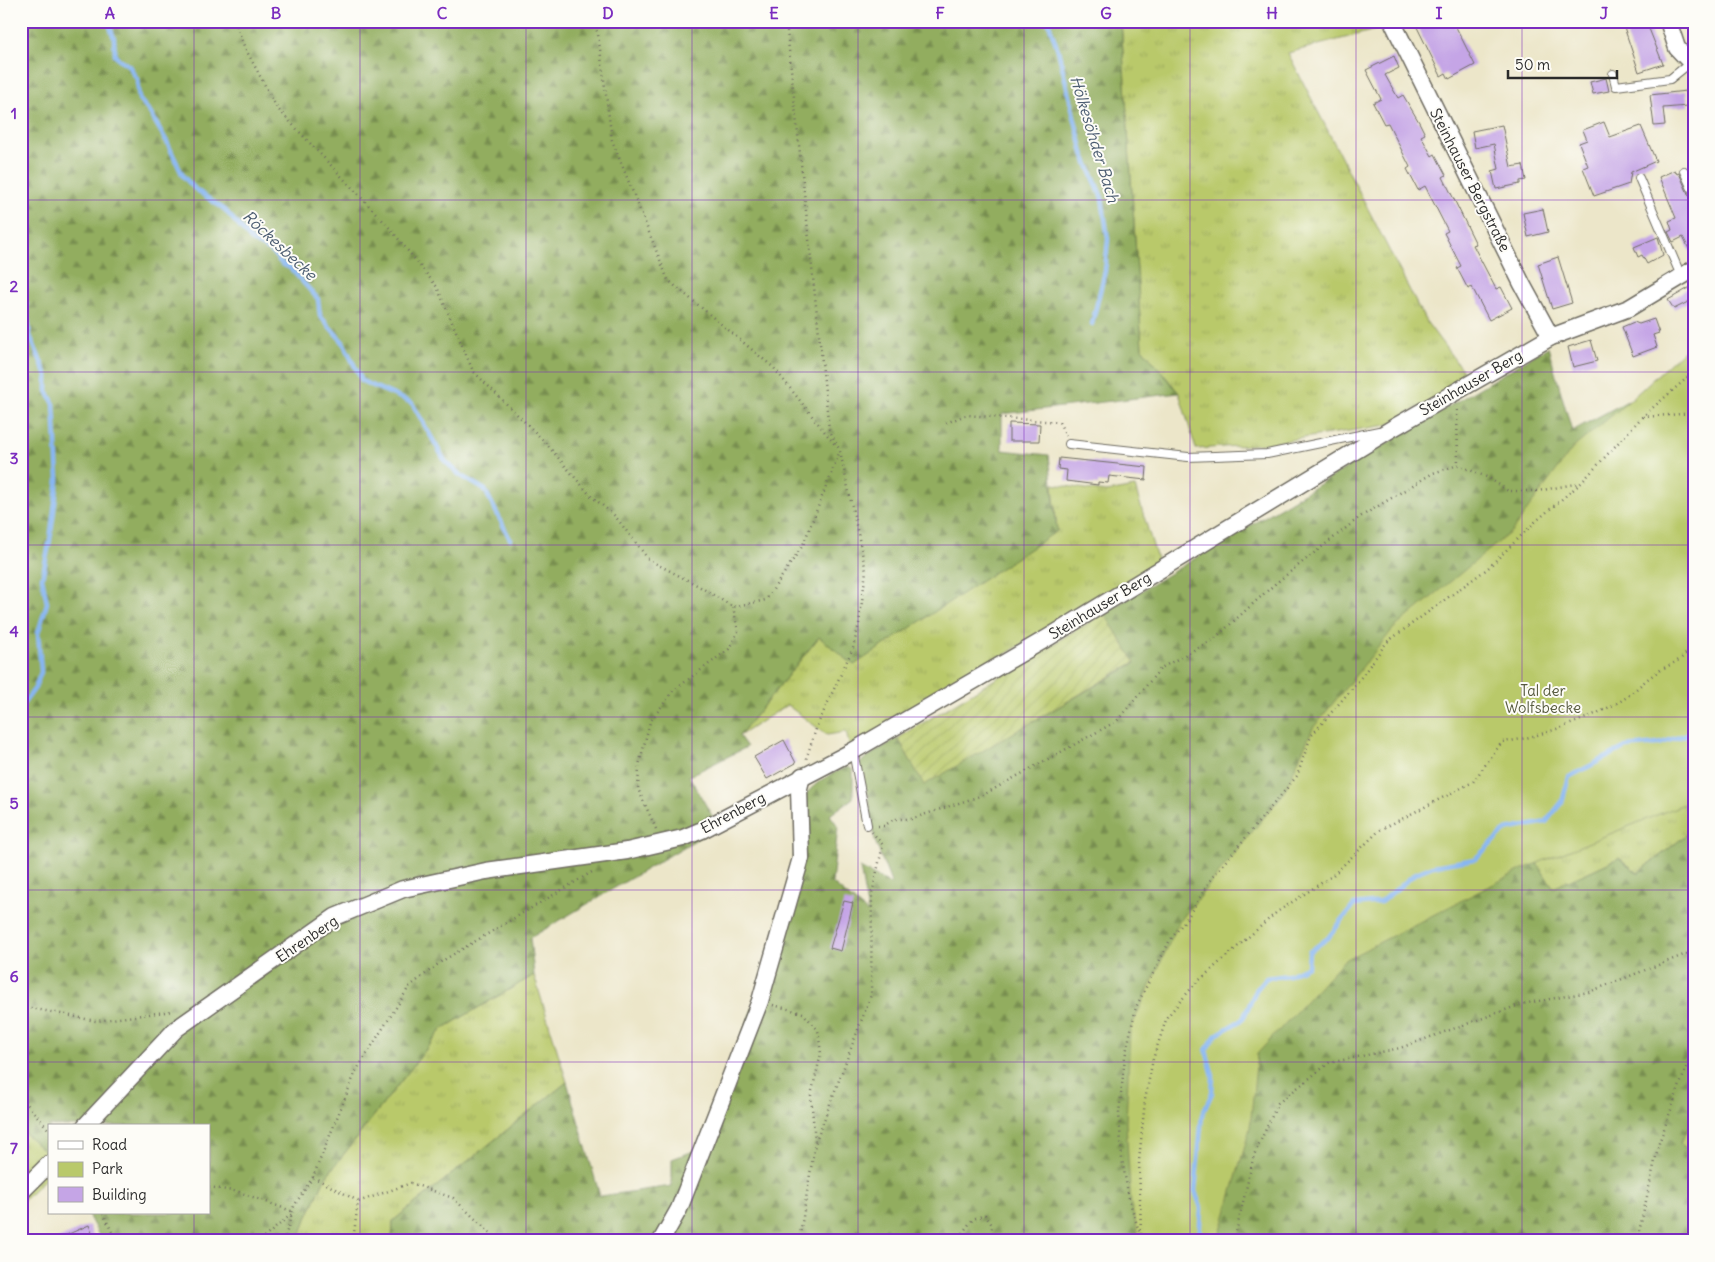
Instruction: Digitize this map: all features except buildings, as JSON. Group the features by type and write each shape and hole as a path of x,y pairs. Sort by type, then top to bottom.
{"street":[{"name":"Steinhauser Bergstraße","path":"1392,21 1550,338"},
{"path":"1668,21 1677,48 1692,65"},
{"name":"Steinhauser Berg","path":"802,776 853,751 1132,588 1394,428 1550,338 1629,308 1688,272"},
{"path":"661,1241 678,1208 760,1001 801,858 799,788 802,776"},
{"name":"Ehrenberg","path":"87,1124 176,1029 335,917 404,889 486,871 663,843 702,830 802,776"},
{"path":"21,1192 48,1165"}],"lane":[{"path":"1613,74 1616,86 1670,79 1692,65"},
{"path":"1684,171 1694,193"},
{"path":"1638,178 1688,272"},
{"name":"Steinhauser Berg","path":"1070,444 1188,457 1257,454 1394,428"},
{"path":"853,751 867,825"}],"path":[{"path":"235,21 244,46 277,108 388,226 437,287 473,371 543,440 590,494 615,516 649,560 697,585 733,607 766,600 803,544 840,451"},
{"path":"593,21 598,34 612,140 668,280 774,368 840,451"},
{"path":"786,21 829,429 840,451 866,571 859,624 853,648 817,726 802,776"},
{"path":"1141,1239 1129,1199 1122,1159 1119,1113 1125,1056 1136,1008 1169,942 1189,915 1211,879 1297,776 1311,736 1356,684 1387,642 1488,569 1535,522 1581,483 1642,417 1694,372"},
{"path":"1456,392 1458,466"},
{"path":"1642,417 1694,412"},
{"path":"946,423 966,415 1059,422 1070,444"},
{"path":"867,825 884,826 894,819 912,819 983,796 1117,721 1161,668 1214,639 1276,584 1360,517 1433,474 1458,466 1488,478 1508,491 1538,491 1581,483"},
{"path":"663,843 638,789 639,765 650,722 673,691 729,649 738,631 733,607"},
{"path":"1141,1239 1139,1161 1145,1100 1153,1059 1167,1017 1195,984 1277,912 1332,876 1380,830 1473,782 1502,742 1520,741 1570,724 1624,699 1654,674 1688,654 1694,638"},
{"path":"799,1241 816,1144 871,995 872,893 883,846 867,825"},
{"path":"284,1241 294,1212 294,1206 313,1177 356,1071 409,987 442,961 594,871"},
{"path":"1234,1241 1254,1155 1278,1103 1329,1063 1400,1048 1522,1004 1589,992 1694,951"},
{"path":"760,1001 803,1014 818,1030 821,1054 811,1095 816,1144"},
{"path":"21,1006 96,1021 181,1010"},
{"path":"1637,1241 1659,1143 1694,1046"},
{"path":"21,1097 48,1129"},
{"path":"313,1177 358,1202 411,1183 453,1198 498,1241"},
{"path":"210,1188 239,1192 294,1212"},
{"path":"353,1241 358,1202"},
{"path":"260,1241 294,1212"},
{"path":"103,1214 116,1241"},
{"path":"956,1241 973,1219 985,1215 992,1224 991,1241"}],"green space":[{"path":"21,21 1121,21 1142,348 1179,393 1002,414 1002,450 1049,455 1057,531 854,665 819,637 739,736 747,747 689,776 714,819 714,829 530,938 534,975 442,1029 325,1178 297,1241 102,1241 88,1214 210,1214 210,1124 48,1124 48,1154 21,1130"},
{"path":"1121,21 1377,21 1379,29 1288,53 1425,320 1469,379 1388,425 1264,444 1196,449 1179,393 1142,349"},
{"name":"Tal der Wolfsbecke","path":"1694,341 1694,800 1523,869 1343,961 1257,1054 1250,1128 1218,1241 1140,1241 1131,1205 1126,1123 1130,1030 1179,922 1283,794 1313,728 1393,629 1512,531 1573,448 1628,402"},
{"path":"1548,347 1572,431 1694,365 1526,846 1553,888 1619,858 1638,873 1694,829 1694,1119 1680,1143 1694,1156 1694,1241 392,1241 393,1221 567,1082 600,1196 672,1186 672,1159 699,1149 778,941 805,795 810,790 836,772 848,767 853,770 853,798 830,815 838,826 832,883 868,913 860,868 892,885 875,841 868,794 860,770 860,764 864,759 898,738 924,784 1135,663 1104,613"},
{"path":"1053,484 1106,492 1135,487 1158,562 850,748 846,732 827,735 787,705 739,736 819,637 1057,531"},
{"path":"1104,613 1135,662 924,785 898,738"},
{"path":"1694,737 1694,829 1638,873 1619,858 1553,889 1526,846"},
{"path":"534,975 567,1082 393,1221 392,1241 297,1241 325,1178 442,1029"},
{"path":"1694,1119 1694,1156 1680,1143"},
{"path":"21,1130 48,1154 48,1176 21,1203"}],"waterway":[{"name":"Röckesbecke","path":"108,21 114,38 115,56 129,66 137,79 139,99 149,111 167,142 183,176 195,189 225,210 252,241 271,251 282,264 290,268 318,299 320,316 343,342 362,381 412,403 445,461 460,475 485,490 510,539"},
{"name":"Hölkesöhder Bach","path":"1048,21 1058,50 1083,153 1102,198 1108,239 1105,271 1092,324"},
{"path":"21,292 26,303 30,336 47,376 47,391 54,404 58,480 50,540 42,578 47,603 38,633 41,672 35,688 24,703"},
{"path":"1199,1241 1201,1208 1195,1191 1202,1115 1212,1093 1213,1076 1206,1050 1216,1035 1243,1019 1256,990 1266,978 1289,975 1308,966 1309,952 1328,938 1354,905 1381,902 1416,873 1433,866 1475,859 1506,830 1546,822 1562,802 1569,777 1626,747 1659,744 1694,732"}]}
